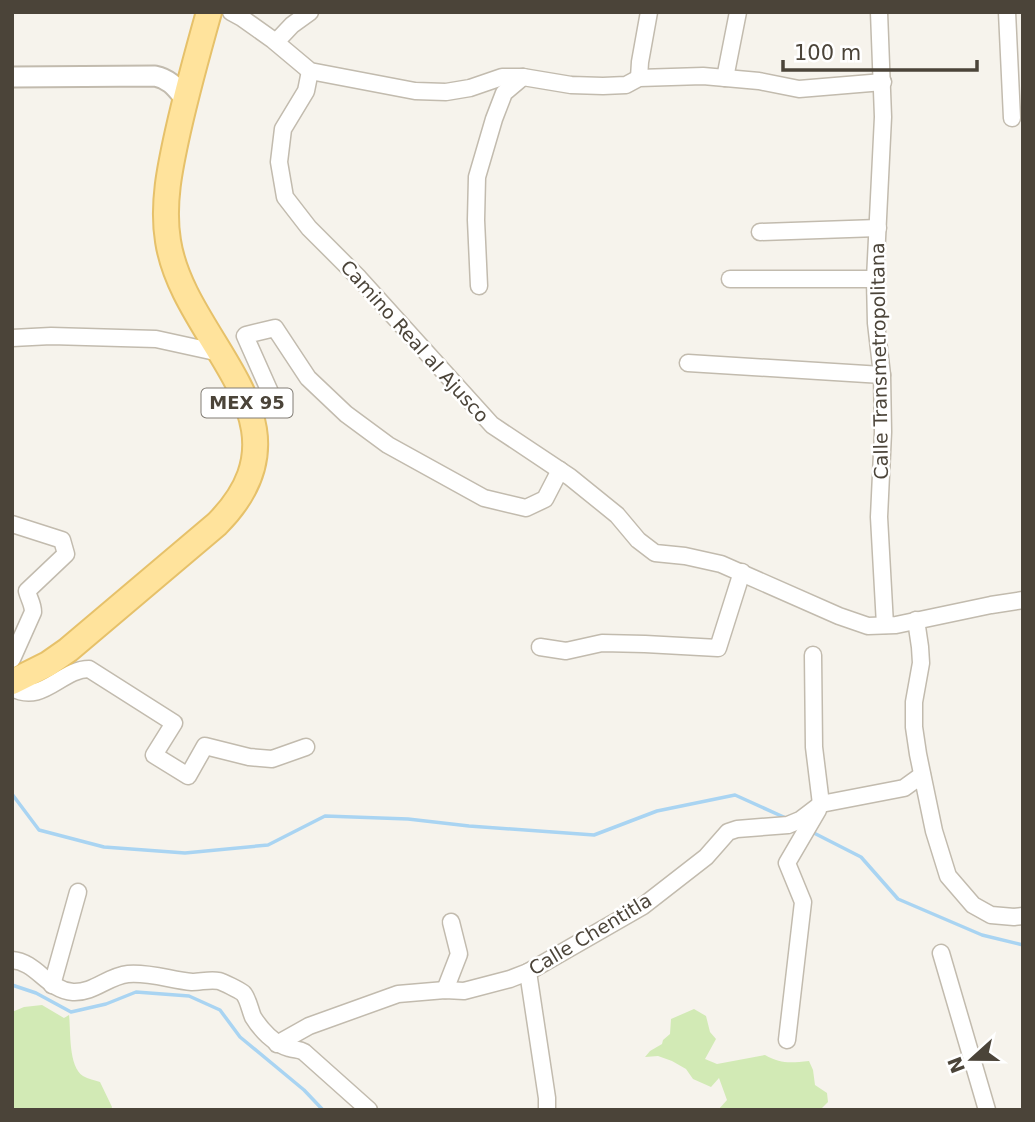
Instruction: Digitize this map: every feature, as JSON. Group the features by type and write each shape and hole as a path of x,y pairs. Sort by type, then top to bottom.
{"main road":[{"name":"MEX 95","path":"12,682 48,664 68,650 217,524 230,511 248,481 255,450 252,417 231,369 190,304 168,242 165,204 168,181 203,20"}],"street":[{"path":"231,12 276,42 310,71 415,91 446,92 470,88 502,77 603,86 626,85 639,78 725,78 799,89 883,82"},
{"path":"276,42 292,25 310,12"},
{"path":"639,78 639,62 649,12"},
{"path":"725,78 737,12"},
{"name":"Calle Transmetropolitana","path":"879,12 883,82 875,278 876,323 882,375 880,517 885,625"},
{"path":"1007,12 1012,118"},
{"name":"Camino Real al Ajusco","path":"310,71 306,91 283,129 279,162 285,197 309,228 368,288 492,425 560,470 617,514 638,540 655,553 720,564 868,626 1023,600"},
{"path":"12,77 155,76 170,82 185,99"},
{"path":"479,286 476,220 478,177 504,93 523,77"},
{"path":"760,232 878,228"},
{"path":"730,279 875,278"},
{"path":"274,401 245,336 275,328 307,378 346,414 388,445 484,498 526,508 545,499 560,470"},
{"path":"12,338 51,336 156,339 220,353"},
{"path":"688,363 882,375"},
{"path":"12,524 62,540 66,554 27,592 33,612 12,659"},
{"path":"540,648 566,651 603,643 718,648 742,572"},
{"path":"916,620 921,663 914,702 914,727 934,831 948,876 973,905 991,915 1023,916"},
{"path":"813,655 814,747 821,804"},
{"path":"12,688 21,693 33,693 81,669 89,669 174,723 154,755 188,776 205,746 249,757 272,759 306,747"},
{"path":"788,1040 803,902 787,863 800,826 821,804 904,788 922,775"},
{"name":"Calle Chentitla","path":"277,1044 309,1026 398,994 464,991 528,972 643,906 706,857 728,832 737,829 800,826"},
{"path":"52,985 78,892"},
{"path":"445,990 459,954 451,922"},
{"path":"941,953 987,1110"},
{"path":"12,960 33,967 52,985 71,992 90,990 106,981 130,974 194,982 222,981 244,993 254,1018 277,1044 304,1052 369,1110"},
{"path":"528,972 547,1110"}],"green space":[{"path":"42,1005 64,1018 69,1015 71,1048 78,1071 83,1076 100,1082 111,1110 12,1110 12,1012 24,1007"},
{"path":"694,1009 706,1016 710,1032 716,1039 705,1059 717,1064 765,1055 786,1062 809,1061 815,1085 827,1093 828,1102 820,1110 718,1110 727,1100 719,1078 711,1087 693,1079 686,1069 672,1061 658,1056 645,1057 670,1034 671,1019"}],"waterway":[{"path":"12,794 39,830 104,847 185,853 268,845 325,816 408,819 594,835 657,811 735,795 788,819"},
{"path":"810,831 861,857 898,899 982,935 1023,945"},
{"path":"12,985 36,993 71,1012 106,1004 136,992 189,996 220,1010 240,1037 304,1090 323,1110"}]}
